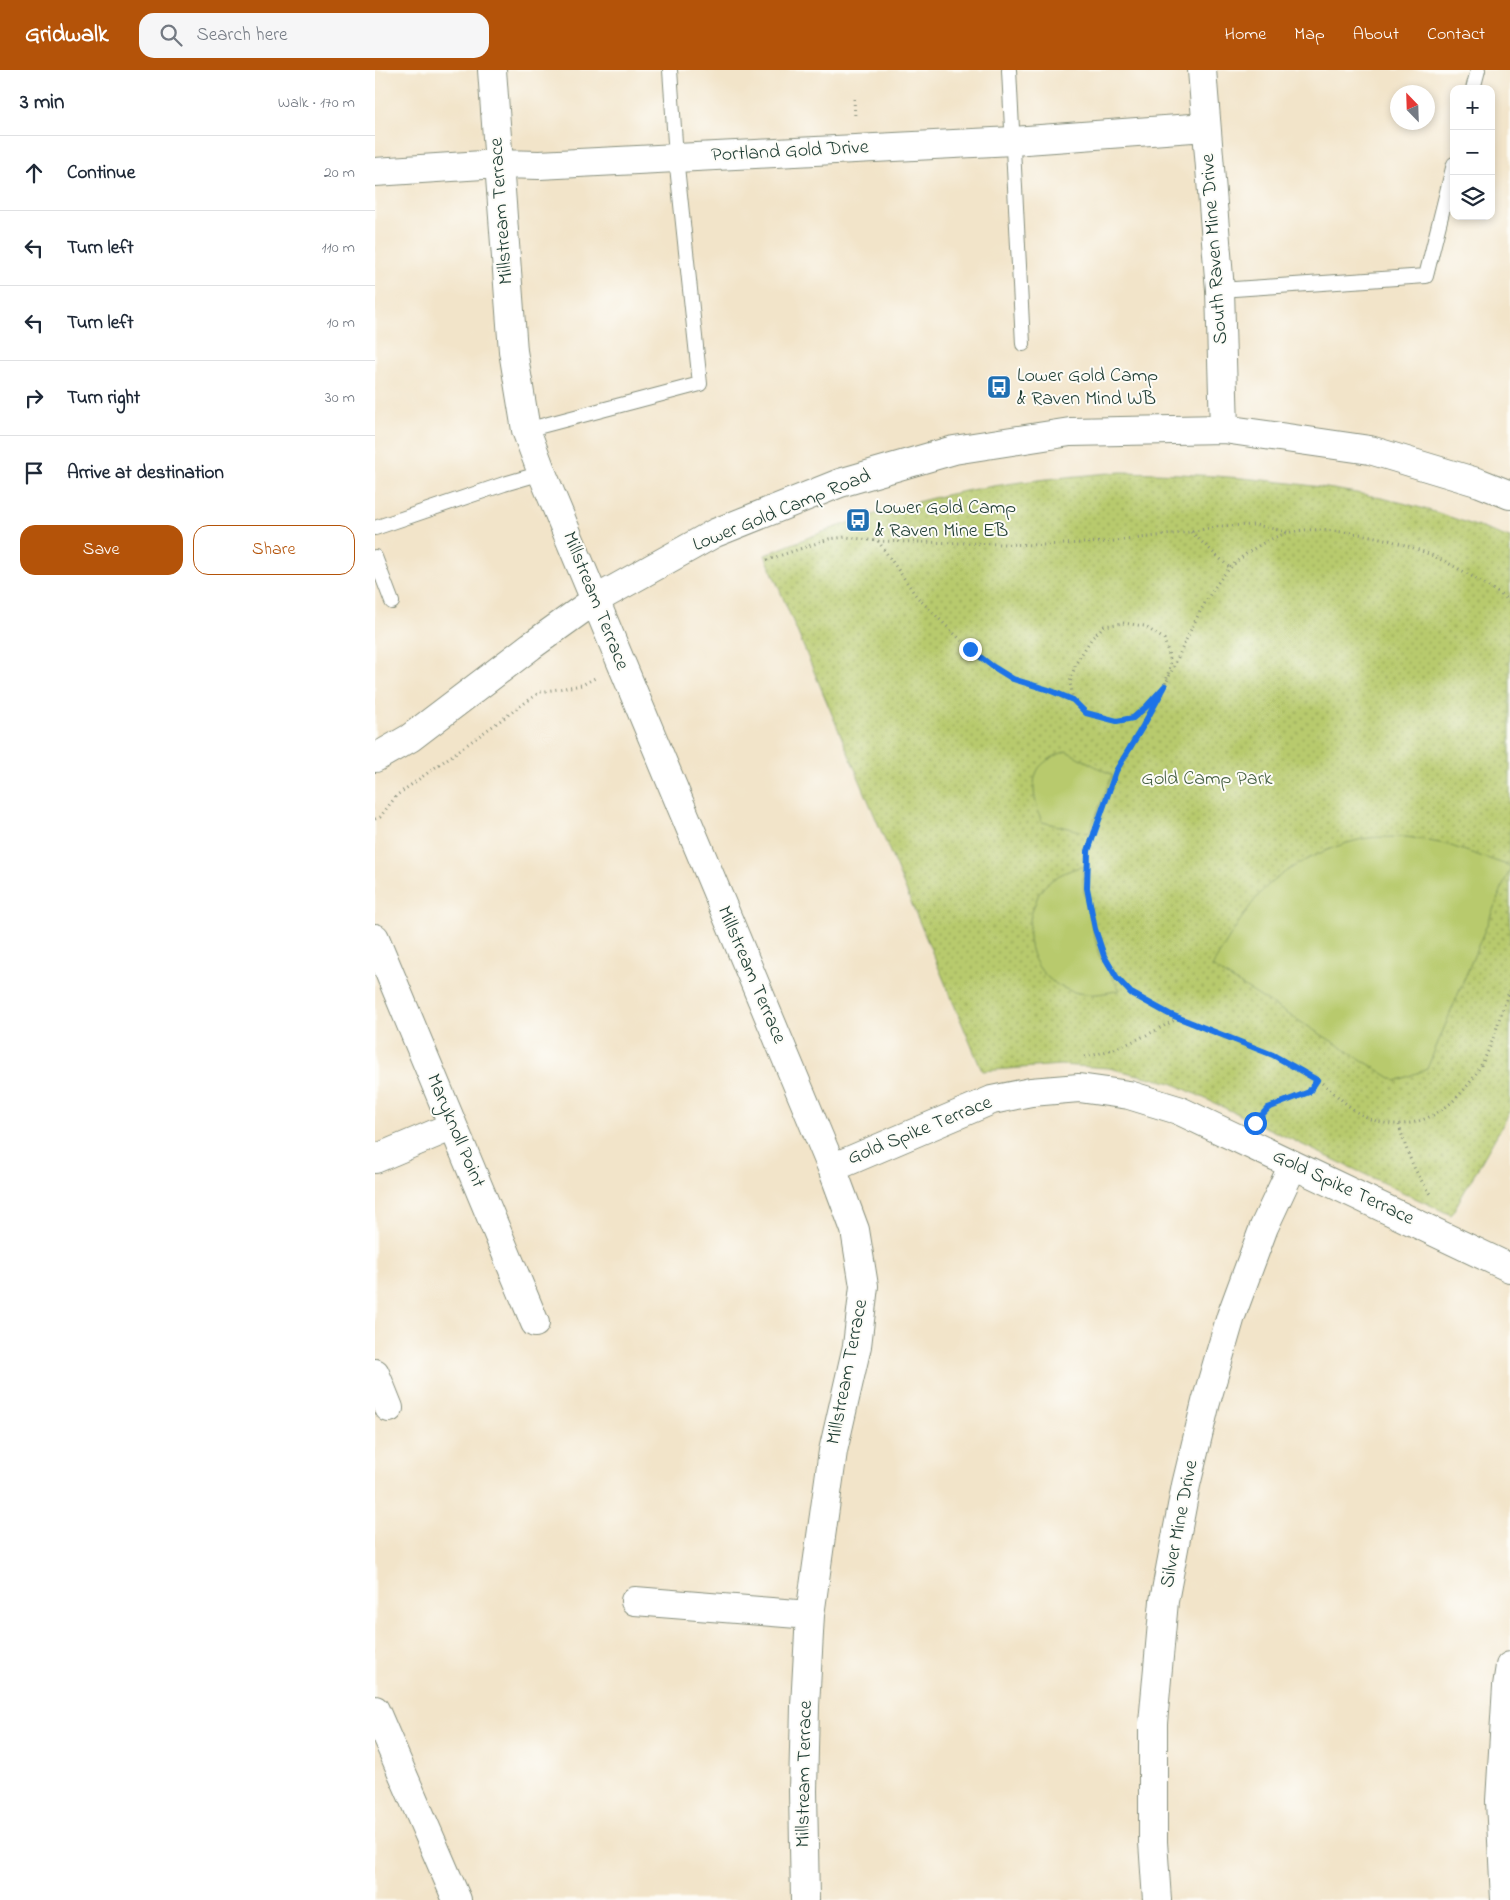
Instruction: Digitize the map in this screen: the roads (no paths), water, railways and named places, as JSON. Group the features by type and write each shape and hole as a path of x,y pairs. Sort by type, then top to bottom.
{"street":[{"name":"Millstream Terrace","path":"492,70 513,351 526,430 621,664 833,1168 855,1230 864,1286 857,1346 833,1451 810,1615 803,1791 805,1900"},
{"name":"South Raven Mine Drive","path":"1202,70 1220,290 1224,429"},
{"name":"Portland Gold Drive","path":"375,172 498,164 539,165 1013,141 1206,127"},
{"name":"Lower Gold Camp Road","path":"375,758 410,738 595,600 715,533 840,483 954,450 1069,432 1224,429 1370,450 1480,483 1510,495"},
{"name":"Maryknoll Point","path":"375,938 535,1323"},
{"name":"Gold Spike Terrace","path":"833,1168 991,1100 1031,1092 1079,1088 1129,1095 1178,1110 1510,1268"},
{"path":"375,1159 453,1126"},
{"name":"Silver Mine Drive","path":"1157,1900 1153,1842 1153,1723 1164,1601 1186,1485 1206,1402 1231,1316 1264,1226 1293,1165"},
{"path":"375,1373 389,1408"},
{"path":"635,1602 810,1615"},
{"path":"1505,1900 1500,1801 1507,1686 1510,1666"},
{"path":"375,1710 457,1900"}],"lane":[{"path":"526,430 700,384 676,157 670,70"},
{"path":"1009,70 1023,344"},
{"path":"1474,85 1477,70"},
{"path":"1220,290 1426,276 1451,175"},
{"path":"375,528 542,473"},
{"path":"375,557 392,602"}],"place":[{"name":"Lower Gold Camp & Raven Mind WB","path":"999,387"},
{"name":"Lower Gold Camp & Raven Mine EB","path":"858,520"}],"park label":[{"name":"Gold Camp Park","path":"1207,779"}]}
